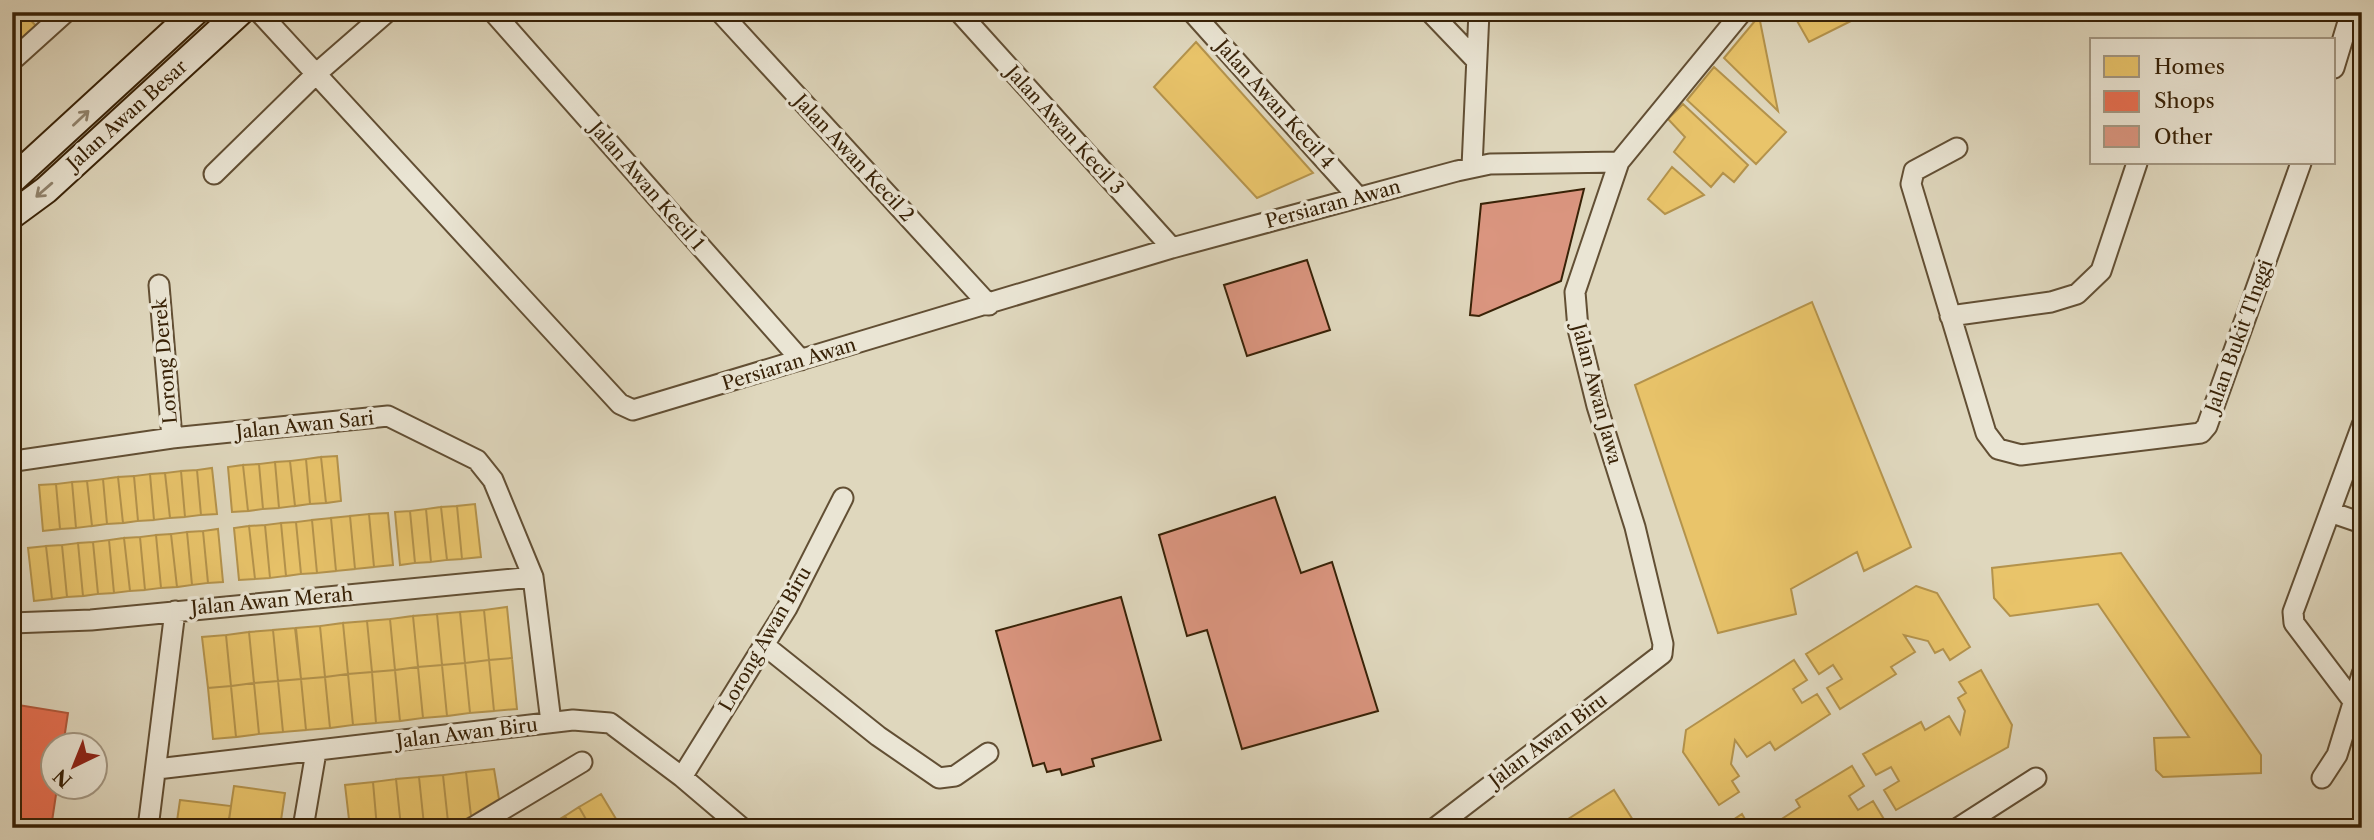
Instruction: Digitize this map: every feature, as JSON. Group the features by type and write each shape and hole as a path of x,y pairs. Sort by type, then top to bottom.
{"main road":[{"name":"Jalan Awan Besar","path":"12,180 195,12"},
{"name":"Jalan Awan Besar","path":"12,215 46,190 240,12"}],"street":[{"path":"15,58 66,12"},
{"name":"Persiaran Awan","path":"259,12 623,407 638,409 1172,248 1472,167 1490,164 1619,162"},
{"path":"214,174 317,73 387,12"},
{"name":"Jalan Awan Kecil 1","path":"493,12 801,360"},
{"name":"Jalan Awan Kecil 2","path":"720,12 989,304"},
{"name":"Jalan Awan Kecil 3","path":"959,12 1172,248"},
{"name":"Jalan Awan Kecil 4","path":"1192,12 1357,197"},
{"path":"1430,12 1474,58"},
{"path":"1472,167 1474,58 1479,12"},
{"name":"Jalan Awan Jawa","path":"1662,654 1663,644 1634,527 1597,406 1578,329 1575,292 1619,162 1742,12"},
{"path":"2336,61 2351,12"},
{"path":"1957,148 1914,172 1910,180 1950,316 2051,302 2077,294 2101,271 2137,164"},
{"name":"Jalan Bukit TInggi","path":"1950,316 1986,433 1998,449 2021,455 2201,433 2207,426 2301,164"},
{"name":"Lorong Derek","path":"159,285 172,438"},
{"name":"Jalan Awan Sari","path":"13,463 172,438 388,416 477,460 493,480 533,577 551,722"},
{"path":"2353,701 2294,623 2293,612 2362,425"},
{"name":"Lorong Awan Biru","path":"682,777 764,645 843,498"},
{"path":"2330,512 2362,523"},
{"name":"Jalan Awan Merah","path":"12,623 91,620 533,577"},
{"path":"148,828 175,611"},
{"path":"764,645 878,736 939,778 955,776 988,753"},
{"name":"Jalan Awan Biru","path":"1435,828 1662,654"},
{"path":"2322,778 2337,755 2362,674"},
{"name":"Jalan Awan Biru","path":"157,769 551,722 573,720 610,723 682,777 742,828"},
{"path":"303,828 316,752"},
{"path":"472,828 582,762"},
{"path":"1958,828 2036,778"}],"building: Homes":[{"path":"12,12 23,12 38,28 12,52"},
{"path":"1792,12 1856,12 1859,17 1809,42"},
{"path":"1759,16 1778,111 1724,58"},
{"path":"1196,42 1313,173 1257,198 1154,87"},
{"path":"1714,67 1786,132 1756,164 1687,100"},
{"path":"1683,104 1748,165 1734,182 1723,173 1711,187 1674,152 1685,137 1668,119"},
{"path":"1672,167 1704,195 1665,214 1648,199"},
{"path":"1812,302 1911,547 1864,571 1857,552 1791,589 1796,614 1718,633 1635,385"},
{"path":"337,456 341,501 326,503 321,457"},
{"path":"321,457 326,503 310,504 306,459"},
{"path":"306,459 310,504 295,506 290,461"},
{"path":"290,461 295,506 279,508 275,462"},
{"path":"275,462 279,508 263,509 259,464"},
{"path":"259,464 263,509 248,511 243,465"},
{"path":"243,465 248,511 232,512 228,467"},
{"path":"212,468 217,514 201,515 197,470"},
{"path":"197,470 201,515 185,517 181,471"},
{"path":"181,471 185,517 170,518 165,473"},
{"path":"165,473 170,518 154,520 150,474"},
{"path":"150,474 154,520 138,521 134,476"},
{"path":"134,476 138,521 123,523 118,477"},
{"path":"118,477 123,523 107,524 103,479"},
{"path":"103,479 107,524 92,526 87,481"},
{"path":"87,481 92,526 76,528 72,482"},
{"path":"72,482 76,528 60,529 56,484"},
{"path":"56,484 60,529 43,531 39,485"},
{"path":"475,504 481,557 462,559 457,506"},
{"path":"457,506 462,559 447,560 441,507"},
{"path":"441,507 447,560 431,562 426,509"},
{"path":"426,509 431,562 415,563 410,511"},
{"path":"410,511 415,563 400,565 395,512"},
{"path":"388,513 393,565 374,567 369,514"},
{"path":"369,514 374,567 355,569 350,516"},
{"path":"350,516 355,569 336,571 331,518"},
{"path":"331,518 336,571 317,573 312,520"},
{"path":"312,520 317,573 301,574 296,522"},
{"path":"296,522 301,574 286,576 281,523"},
{"path":"281,523 286,576 270,578 265,525"},
{"path":"265,525 270,578 255,579 249,526"},
{"path":"249,526 255,579 239,580 234,528"},
{"path":"218,529 223,582 208,583 203,531"},
{"path":"203,531 208,583 192,585 187,532"},
{"path":"187,532 192,585 177,587 171,534"},
{"path":"171,534 177,587 161,588 156,535"},
{"path":"156,535 161,588 145,590 140,537"},
{"path":"140,537 145,590 130,591 124,538"},
{"path":"124,538 130,591 114,593 109,540"},
{"path":"109,540 114,593 98,594 93,542"},
{"path":"93,542 98,594 83,596 78,543"},
{"path":"78,543 83,596 67,597 62,545"},
{"path":"62,545 67,597 52,599 46,546"},
{"path":"46,546 52,599 34,601 28,548"},
{"path":"2121,553 2261,755 2261,773 2163,777 2156,770 2154,738 2189,737 2098,604 2010,616 1994,598 1992,568"},
{"path":"1916,586 1937,593 1970,647 1950,660 1943,649 1935,653 1928,641 1904,635 1915,652 1891,667 1896,674 1840,709 1827,688 1842,679 1833,665 1819,674 1806,654"},
{"path":"507,607 512,658 489,660 484,610"},
{"path":"484,610 489,660 465,663 460,612"},
{"path":"460,612 465,663 442,665 437,614"},
{"path":"437,614 442,665 418,667 413,616"},
{"path":"413,616 418,667 395,670 390,619"},
{"path":"390,619 395,670 372,672 367,621"},
{"path":"367,621 372,672 348,674 343,623"},
{"path":"343,623 348,674 325,677 320,626"},
{"path":"320,626 325,677 301,679 296,628"},
{"path":"295,628 301,679 278,681 273,630"},
{"path":"273,630 278,681 254,683 249,632"},
{"path":"249,632 254,683 231,686 226,635"},
{"path":"226,635 231,686 208,688 202,637"},
{"path":"512,658 517,709 494,711 489,660"},
{"path":"489,660 494,711 470,713 465,663"},
{"path":"1794,660 1807,680 1793,689 1802,703 1817,694 1830,714 1775,750 1770,742 1747,757 1735,740 1731,764 1739,776 1732,781 1739,792 1719,805 1683,752 1686,730"},
{"path":"465,663 470,713 447,716 442,665"},
{"path":"442,665 447,716 423,718 418,667"},
{"path":"418,667 423,718 400,721 395,670"},
{"path":"395,670 400,721 376,723 372,672"},
{"path":"1981,670 2012,725 2008,747 1896,810 1884,790 1899,781 1891,767 1876,775 1863,754 1921,722 1925,730 1949,716 1960,734 1965,711 1958,698 1966,693 1959,682"},
{"path":"372,672 376,723 353,725 348,674"},
{"path":"348,674 353,725 330,728 325,677"},
{"path":"325,677 330,728 306,730 301,679"},
{"path":"301,679 306,730 283,732 278,681"},
{"path":"278,681 283,732 259,734 254,683"},
{"path":"254,683 259,734 236,737 231,686"},
{"path":"231,686 236,737 213,739 208,688"},
{"path":"1852,766 1864,786 1849,796 1858,810 1873,801 1885,821 1874,828 1780,828 1777,822 1800,807 1796,800"},
{"path":"494,769 499,799 471,816 466,772"},
{"path":"466,772 471,816 462,821 448,822 443,775"},
{"path":"443,775 448,822 424,825 419,777"},
{"path":"419,777 424,825 401,827 396,779"},
{"path":"396,779 401,827 377,828 373,782"},
{"path":"373,782 377,828 350,828 345,785"},
{"path":"234,786 285,793 280,827 229,819"},
{"path":"1614,790 1638,828 1554,828"},
{"path":"601,794 619,824 612,828 591,828 579,807"},
{"path":"180,800 231,806 228,828 176,828"},
{"path":"579,807 591,828 572,828 565,816"},
{"path":"1742,814 1749,826 1756,821 1760,828 1721,828"},
{"path":"565,816 572,828 551,828 550,825"},
{"path":"229,819 280,827 280,828 228,828"}],"building: Shops":[{"path":"12,704 68,713 65,732 38,732 38,802 55,802 51,828 12,828"}],"building: Other":[{"path":"1584,189 1561,281 1479,316 1470,315 1481,204"},
{"path":"1307,260 1330,330 1247,356 1224,285"},
{"path":"1275,497 1301,573 1332,562 1378,711 1242,749 1207,630 1187,636 1159,535"},
{"path":"1121,597 1161,740 1092,759 1094,766 1062,775 1060,769 1047,772 1044,763 1033,766 996,631"}]}
